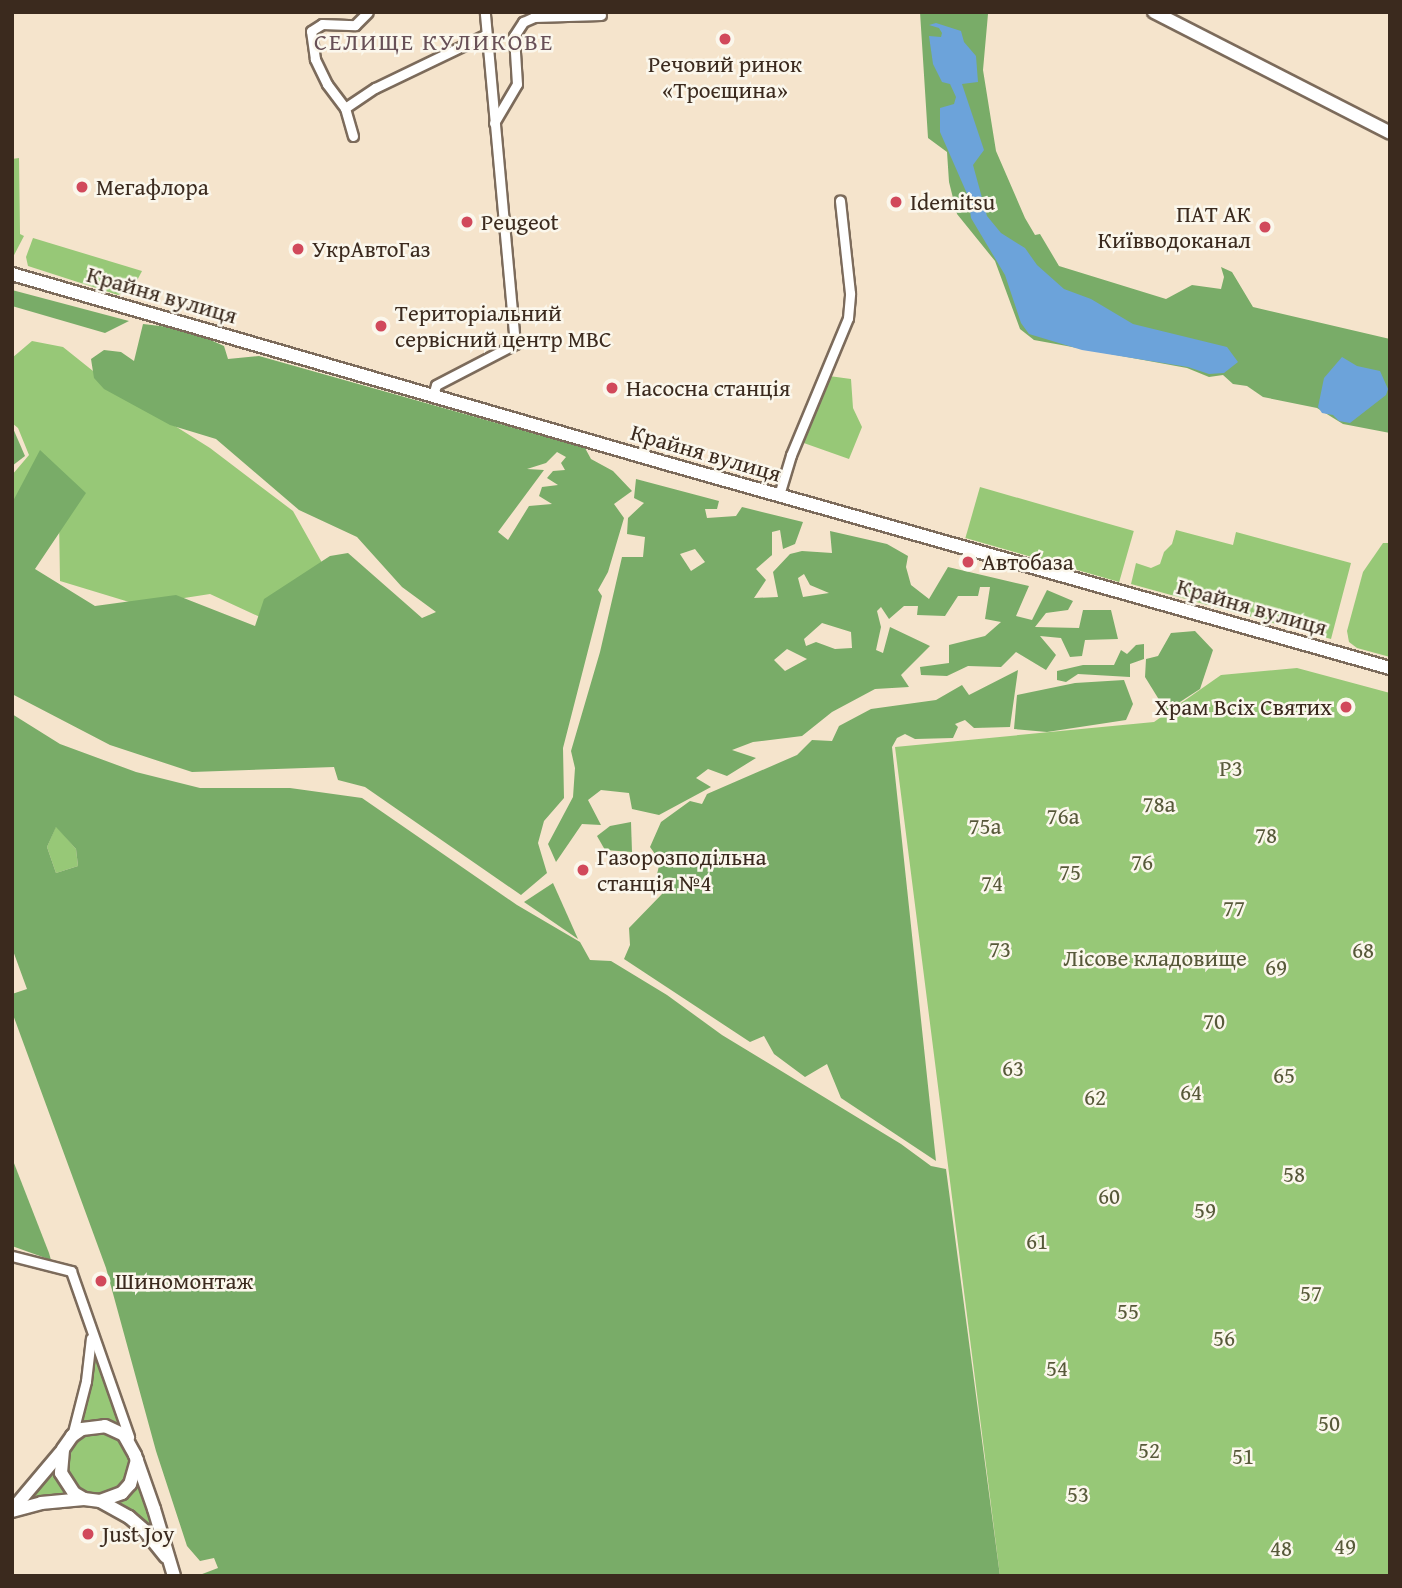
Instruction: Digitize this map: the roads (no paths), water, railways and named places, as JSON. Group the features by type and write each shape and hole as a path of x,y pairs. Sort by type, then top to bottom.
{"street":[{"path":"353,136 345,108 327,84 315,59 311,31 322,24 355,25 368,12"},
{"path":"433,395 436,385 515,344 493,125 494,93 485,35 485,12"},
{"path":"1154,12 1390,133"},
{"path":"493,125 517,83 514,36 523,22 534,17 601,15"},
{"path":"345,108 375,88 485,35"},
{"path":"779,495 790,455 848,318 850,293 840,201"},
{"name":"Крайня вулиця","path":"12,274 1390,668"},
{"path":"12,1256 71,1271 172,1570"},
{"path":"72,1436 86,1381 91,1336"},
{"path":"12,1510 72,1436 82,1429 106,1426 115,1429 130,1442"},
{"path":"63,1449 61,1473 74,1493 84,1499"},
{"path":"100,1502 122,1493 130,1484 137,1460"},
{"path":"12,1510 41,1503 84,1499 100,1502 129,1517 145,1531 172,1570"}],"water":[{"path":"936,23 961,31 964,42 976,56 978,82 962,84 984,150 973,165 987,216 1001,233 1025,248 1037,265 1064,289 1091,299 1133,324 1227,347 1238,362 1224,373 1209,374 1188,367 1082,350 1029,334 1021,323 1005,275 971,218 968,196 940,132 940,108 954,104 956,97 950,84 942,82 933,64 929,36 941,37 942,33 939,28 929,25"},
{"path":"1342,357 1357,366 1380,371 1388,389 1386,395 1350,423 1322,413 1318,407 1324,378"}],"place":[{"name":"Речовий ринок «Троєщина»","path":"725,39"},
{"name":"Мегафлора","path":"82,187"},
{"name":"Idemitsu","path":"896,202"},
{"name":"Peugeot","path":"467,222"},
{"name":"ПАТ АК Київводоканал","path":"1265,227"},
{"name":"УкрАвтоГаз","path":"298,249"},
{"name":"Територіальний сервісний центр МВС","path":"381,326"},
{"name":"Насосна станція","path":"612,388"},
{"name":"Автобаза","path":"968,562"},
{"name":"Храм Всіх Святих","path":"1346,707"},
{"name":"Газорозподільна станція №4","path":"583,870"},
{"name":"Шиномонтаж","path":"101,1281"},
{"name":"Just Joy","path":"88,1534"}],"district":[{"name":"СЕЛИЩЕ КУЛИКОВЕ","path":"434,42"}],"park label":[{"name":"Р3","path":"1231,768"},
{"name":"78а","path":"1159,804"},
{"name":"76а","path":"1063,816"},
{"name":"75а","path":"985,826"},
{"name":"78","path":"1266,835"},
{"name":"76","path":"1142,862"},
{"name":"75","path":"1070,872"},
{"name":"74","path":"992,883"},
{"name":"77","path":"1234,908"},
{"name":"73","path":"1000,949"},
{"name":"68","path":"1363,950"},
{"name":"Лісове кладовище","path":"1155,958"},
{"name":"69","path":"1276,967"},
{"name":"70","path":"1214,1021"},
{"name":"63","path":"1013,1068"},
{"name":"65","path":"1284,1075"},
{"name":"64","path":"1191,1092"},
{"name":"62","path":"1095,1097"},
{"name":"58","path":"1294,1174"},
{"name":"60","path":"1109,1196"},
{"name":"59","path":"1205,1210"},
{"name":"61","path":"1037,1241"},
{"name":"57","path":"1311,1293"},
{"name":"55","path":"1128,1311"},
{"name":"56","path":"1224,1338"},
{"name":"54","path":"1057,1368"},
{"name":"50","path":"1329,1423"},
{"name":"52","path":"1149,1450"},
{"name":"51","path":"1243,1456"},
{"name":"53","path":"1078,1494"},
{"name":"49","path":"1345,1546"},
{"name":"48","path":"1281,1548"}]}
